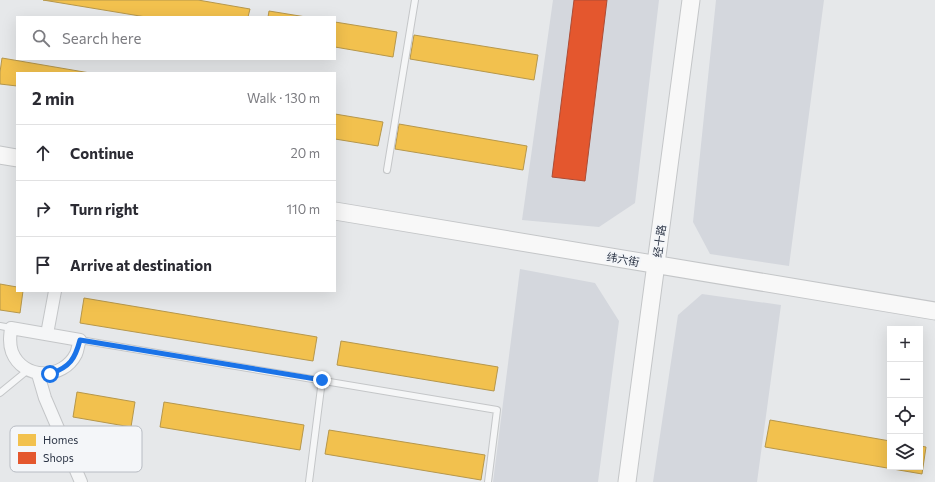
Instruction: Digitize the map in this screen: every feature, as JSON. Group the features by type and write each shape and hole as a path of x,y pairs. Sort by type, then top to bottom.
{"street":[{"name":"经十路","path":"627,482 691,0"},
{"path":"0,155 16,158"},
{"name":"纬六街","path":"336,211 935,311"},
{"path":"47,334 55,292"},
{"path":"6,327 47,334 80,340 76,354 70,363 61,370 50,374 33,372 18,362 12,353 6,327"},
{"path":"33,372 57,426"},
{"path":"77,472 81,482"}],"lane":[{"path":"387,170 415,0"},
{"path":"80,340 497,410 488,482"},
{"path":"0,393 33,372"},
{"path":"309,482 322,380"}],"shaded area":[{"path":"553,0 659,0 635,203 599,227 522,220"},
{"path":"716,0 824,0 789,266 710,254 693,222"},
{"path":"520,269 595,283 619,321 598,482 493,482"},
{"path":"702,294 781,305 757,482 653,482 678,315"}],"building: Homes":[{"path":"43,0 198,0 250,9 248,16 140,16"},
{"path":"269,11 300,16 268,16"},
{"path":"336,22 397,32 393,57 336,47"},
{"path":"414,35 538,55 534,80 410,59"},
{"path":"2,58 84,72 16,72 16,86 0,84"},
{"path":"336,114 383,122 378,146 336,139"},
{"path":"399,124 527,146 523,170 395,149"},
{"path":"0,284 16,287 16,292 23,292 20,313 0,310"},
{"path":"84,298 317,337 313,361 80,323"},
{"path":"341,341 498,367 494,391 337,365"},
{"path":"77,392 135,402 131,426 73,417"},
{"path":"164,402 304,425 300,450 160,427"},
{"path":"770,420 887,440 887,468 765,447"},
{"path":"329,430 485,455 481,480 325,454"},
{"path":"923,446 926,447 923,467"},
{"path":"899,470 923,470 922,474"}],"building: Shops":[{"path":"574,0 607,0 585,181 552,177"}],"route":[{"path":"50,374 61,370 70,363 76,354 80,340 322,380"}]}
